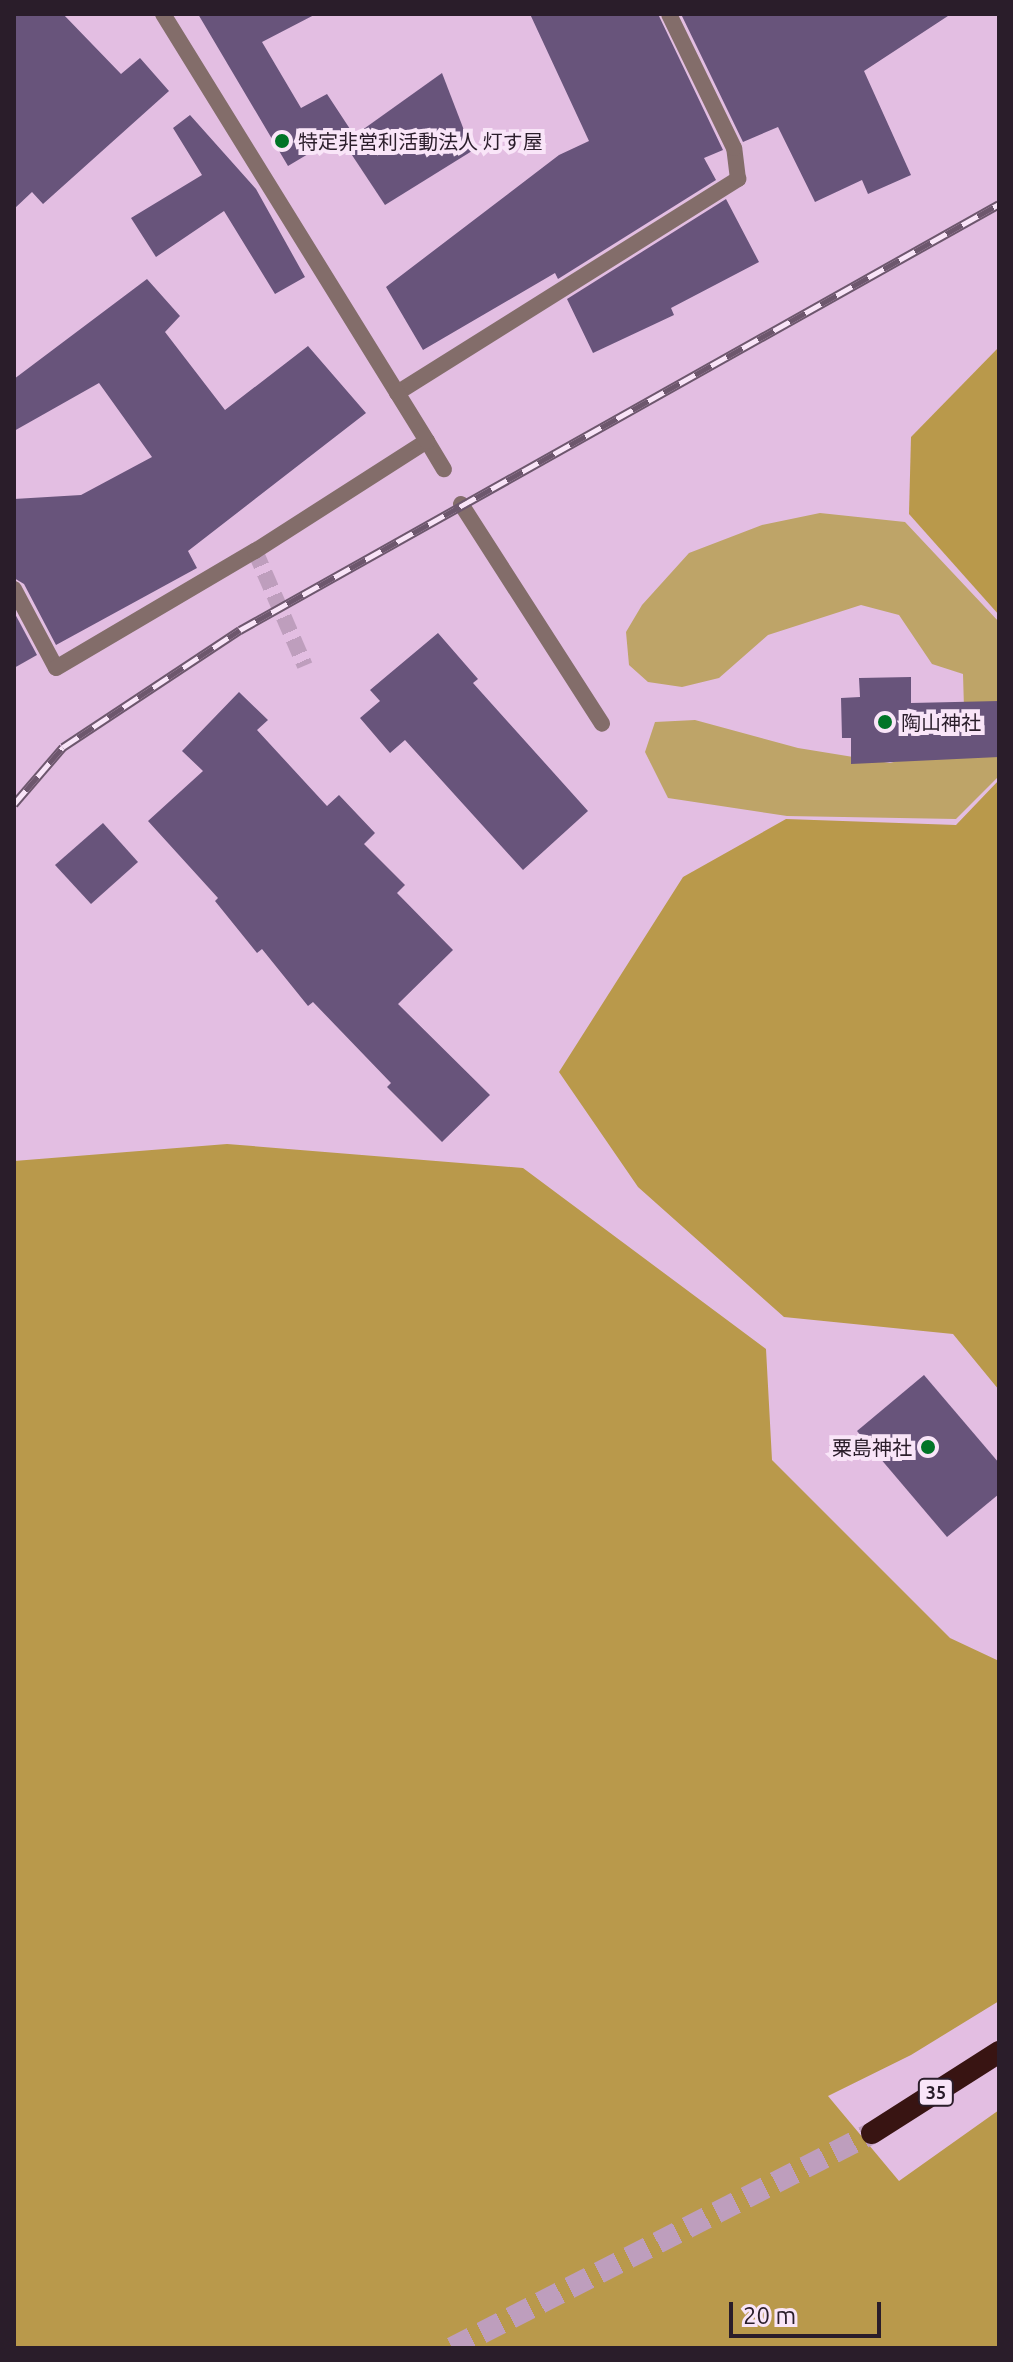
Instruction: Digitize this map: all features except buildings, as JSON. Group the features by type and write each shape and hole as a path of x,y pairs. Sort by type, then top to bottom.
{"highway":[{"name":"35","path":"872,2133 999,2052"}],"street":[{"path":"163,14 444,469"},
{"path":"397,393 738,179 734,148 669,14"},
{"path":"14,589 56,668 255,551 427,441"},
{"path":"461,504 602,724"}],"shaded area":[{"path":"999,347 999,615 909,514 911,437"},
{"path":"820,513 905,522 999,622 999,776 956,819 787,816 668,798 645,752 655,722 695,720 798,748 890,763 965,743 963,674 932,664 899,615 861,605 768,635 719,678 682,687 648,682 629,665 626,632 642,605 689,553 762,525"},
{"path":"999,780 999,1390 953,1334 784,1317 638,1187 559,1072 683,877 786,819 956,825"},
{"path":"227,1144 523,1168 766,1349 772,1460 950,1638 999,1661 999,2001 911,2055 828,2096 899,2181 999,2110 999,2348 14,2348 14,1161"}],"tunnel":[{"path":"255,551 305,666"},
{"path":"452,2348 872,2133"}],"railway":[{"path":"14,804 63,747 240,630 999,204"}],"place":[{"name":"特定非営利活動法人 灯す屋","path":"282,141"},
{"name":"陶山神社","path":"885,722"},
{"name":"粟島神社","path":"928,1447"}]}
